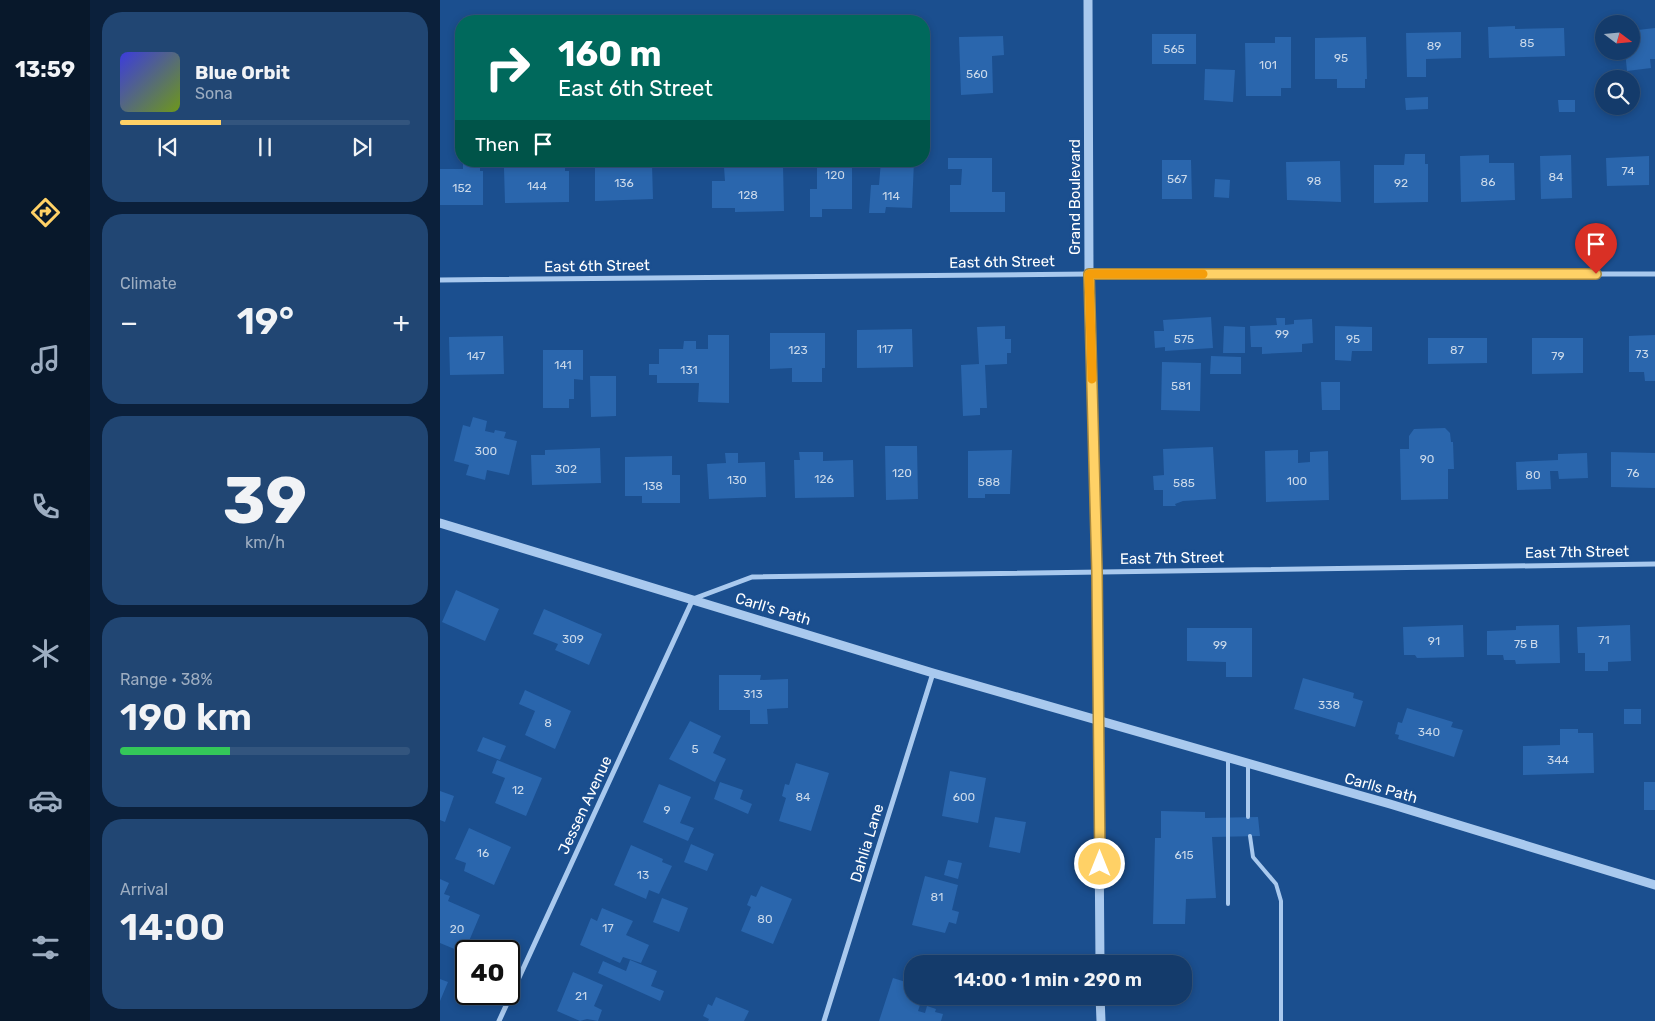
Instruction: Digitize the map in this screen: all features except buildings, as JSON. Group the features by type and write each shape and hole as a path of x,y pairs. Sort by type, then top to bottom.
{"street":[{"name":"Grand Boulevard","path":"1088,0 1089,274 1097,572 1100,955"},
{"name":"East 6th Street","path":"440,280 1089,274 1655,274"},
{"name":"Carll's Path","path":"440,523 933,673 1099,720"},
{"name":"East 7th Street","path":"693,599 752,577 1655,564"},
{"name":"Jessen Avenue","path":"499,1021 693,599"},
{"name":"Dahlia Lane","path":"824,1021 933,673"},
{"name":"Carlls Path","path":"1099,720 1655,885"},
{"path":"1100,1005 1100,1021"}],"lane":[{"path":"1228,757 1228,904"},
{"path":"1248,763 1248,817"},
{"path":"1250,836 1253,857 1276,884 1281,901 1282,1021"}],"slow traffic":[{"path":"1092,379 1089,274 1203,274"}],"route":[{"path":"1100,864 1097,572 1089,274 1596,274"}]}
